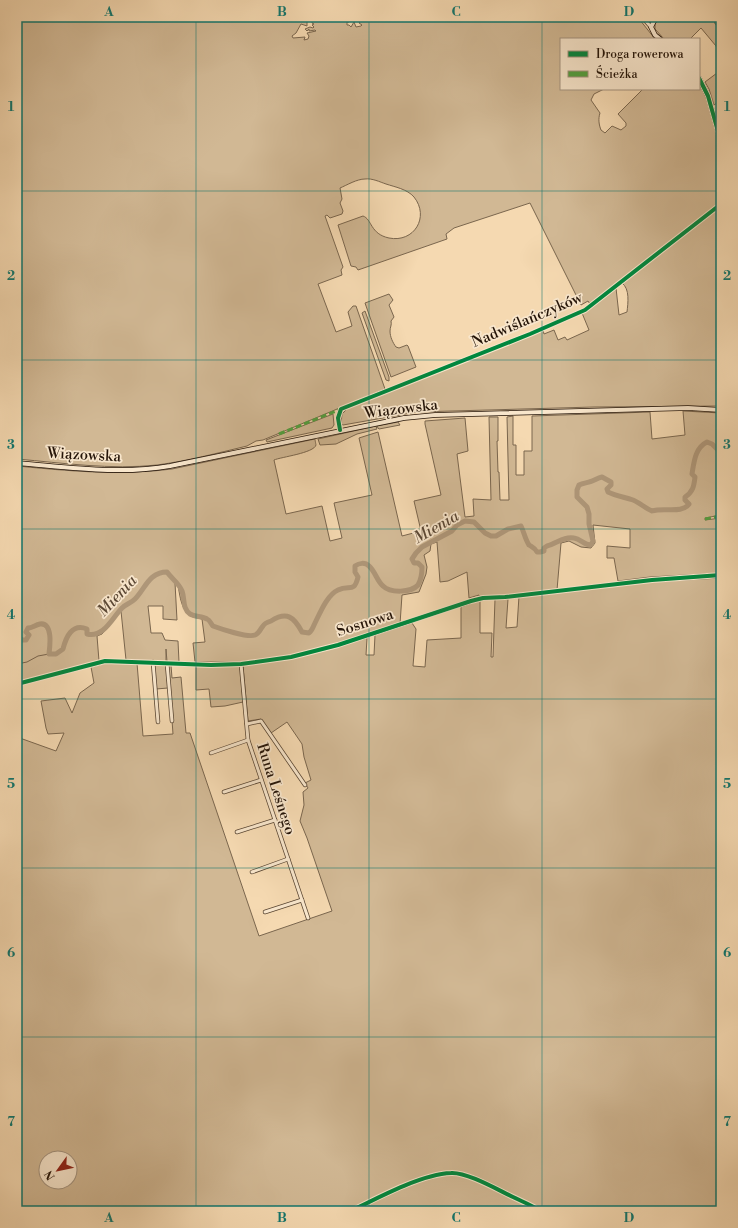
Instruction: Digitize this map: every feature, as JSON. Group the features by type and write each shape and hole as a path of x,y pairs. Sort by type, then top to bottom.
{"main road":[{"path":"656,17 651,27 659,38"},
{"path":"700,80 710,101 721,142"},
{"name":"Wiązowska","path":"17,462 88,469 152,469 398,418 688,408 721,410"}],"street":[{"path":"642,17 651,27"},
{"name":"Nadwiślańczyków","path":"340,430 338,418 341,409 537,331 585,310 721,204"},
{"name":"Sosnowa","path":"17,684 105,661 211,665 241,664 291,657 338,645 483,598 505,597 652,580 721,575"},
{"path":"153,662 158,722"},
{"path":"167,663 172,721"},
{"name":"Runa Leśnego","path":"241,664 248,740 308,918"},
{"path":"247,724 261,721 305,785"},
{"path":"211,753 248,740"},
{"path":"224,792 261,780"},
{"path":"237,832 275,820"},
{"path":"252,872 288,860"},
{"path":"265,912 302,900"}],"shaded area":[{"path":"17,17 350,17 351,18 349,18 347,25 351,27 354,22 356,27 361,26 362,25 359,23 362,19 367,17 641,17 640,20 654,38 560,38 560,90 602,90 594,94 591,100 600,113 599,120 601,130 605,133 612,126 621,130 626,126 626,123 618,114 642,90 700,90 700,85 708,102 721,151 721,202 590,304 588,301 581,305 530,203 454,228 446,234 447,239 358,270 356,267 351,266 338,225 363,216 378,233 383,236 389,238 406,237 417,227 420,220 420,213 419,205 414,197 404,190 368,179 352,182 340,188 342,199 340,203 343,211 342,214 330,218 327,215 325,216 343,267 341,270 342,275 318,284 336,332 352,326 348,312 353,306 356,306 385,389 247,446 202,457 157,465 122,467 17,459","holes":["313,18 312,23 314,24 312,25 314,27 305,29 307,31 309,29 309,31 316,31 307,33 309,36 308,39 304,40 305,37 293,38 292,36 296,33 301,24 307,26 307,20 305,19"]},
{"path":"661,17 710,17 721,31 721,57 716,46 701,28 691,38 663,38 655,29 655,24"},
{"path":"710,17 718,17 721,22 721,31 713,20"},
{"path":"721,70 721,100 714,105 705,82"},
{"path":"721,206 721,406 594,407 417,412 343,425 341,424 342,414 348,408 543,330 544,334 554,330 558,340 565,337 567,340 589,330 582,313 616,288 619,315 627,312 627,292 622,283"},
{"path":"389,294 393,300 389,305 394,317 391,321 390,330 392,340 396,347 399,348 408,346 416,367 391,377 365,303"},
{"path":"365,311 389,377 389,381 386,380 362,313"},
{"path":"683,411 721,413 721,515 705,518 705,520 721,518 721,573 650,577 618,581 614,558 607,558 607,546 630,548 630,529 593,525 595,543 591,548 581,547 569,541 561,543 557,590 505,596 479,597 479,595 469,598 467,572 448,581 440,582 437,542 431,544 430,551 424,555 427,567 419,592 402,595 400,624 346,641 290,656 239,662 195,662 193,643 205,642 202,619 189,615 186,611 180,599 178,585 175,583 177,620 163,619 163,606 148,606 151,633 162,633 165,640 178,641 179,662 167,662 166,649 166,662 126,660 121,611 102,634 97,636 99,661 17,682 17,466 94,472 153,471 172,469 315,439 316,445 314,448 274,460 286,514 322,506 330,541 342,538 334,503 372,495 359,438 378,432 402,536 421,531 414,501 441,495 425,421 465,418 468,451 457,454 465,517 474,516 473,499 491,500 489,417 498,417 497,441 500,500 509,500 507,417 513,416 513,445 516,445 516,475 524,475 524,451 532,451 532,416 650,412 652,439 685,435"},
{"path":"333,414 334,425 332,428 267,442 266,440"},
{"path":"398,422 400,425 379,429 377,426"},
{"path":"376,426 377,429 357,434 336,444 320,445 318,439"},
{"path":"721,578 721,1211 17,1211 17,737 56,751 64,733 48,734 41,701 65,698 72,713 80,693 94,683 91,667 106,663 137,663 143,736 173,734 168,665 171,665 172,678 181,677 186,733 190,733 259,936 332,911 300,821 304,805 303,792 308,788 305,783 311,780 304,757 302,744 287,722 271,733 261,719 248,721 243,665 291,658 367,638 366,655 374,655 375,635 412,623 416,629 413,666 425,667 427,640 461,638 461,607 480,600 480,633 492,633 491,657 493,657 495,599 508,599 506,628 517,627 519,596 647,582"},
{"path":"154,664 166,665 168,688 156,689"},
{"path":"240,665 243,702 211,707 209,689 196,690 196,666"}],"waterway":[{"name":"Mienia","path":"17,635 22,640 26,640 29,635 26,632 28,628 44,624 50,635 49,654 56,654 63,649 70,632 77,628 87,629 87,634 98,633 103,630 122,608 139,595 152,578 156,575 167,572 181,588 187,612 192,615 203,617 210,621 213,626 234,633 252,636 258,633 266,623 281,616 286,616 293,619 302,632 309,633 330,596 342,588 351,588 355,585 358,577 355,572 355,566 358,564 364,563 369,566 381,584 390,590 411,590 418,585 422,574 422,567 418,563 414,563 412,559 416,553 422,547 452,531 457,525 465,521 474,522 485,533 491,536 496,536 508,529 521,526 529,545 537,552 544,551 544,548 547,546 567,538 576,539 591,545 593,541 587,507 577,497 579,485 602,477 611,482 611,485 607,489 608,492 633,500 652,511 682,509 689,504 685,500 685,497 690,493 694,486 695,477 692,474 696,456 700,448 707,442 712,444 721,453"},
{"path":"17,664 27,662 38,656 49,654"}],"marked path":[{"path":"279,434 341,409"},
{"path":"705,519 721,516"}],"cycle path":[{"path":"700,80 708,96 721,142"},
{"path":"340,430 338,418 341,409 530,334 585,310 721,204"},
{"path":"17,684 105,661 211,665 241,664 291,657 338,645 483,598 505,597 652,580 721,575"},
{"path":"351,1211 413,1182 439,1174 451,1173 465,1175 482,1182 531,1205 540,1211"}]}
